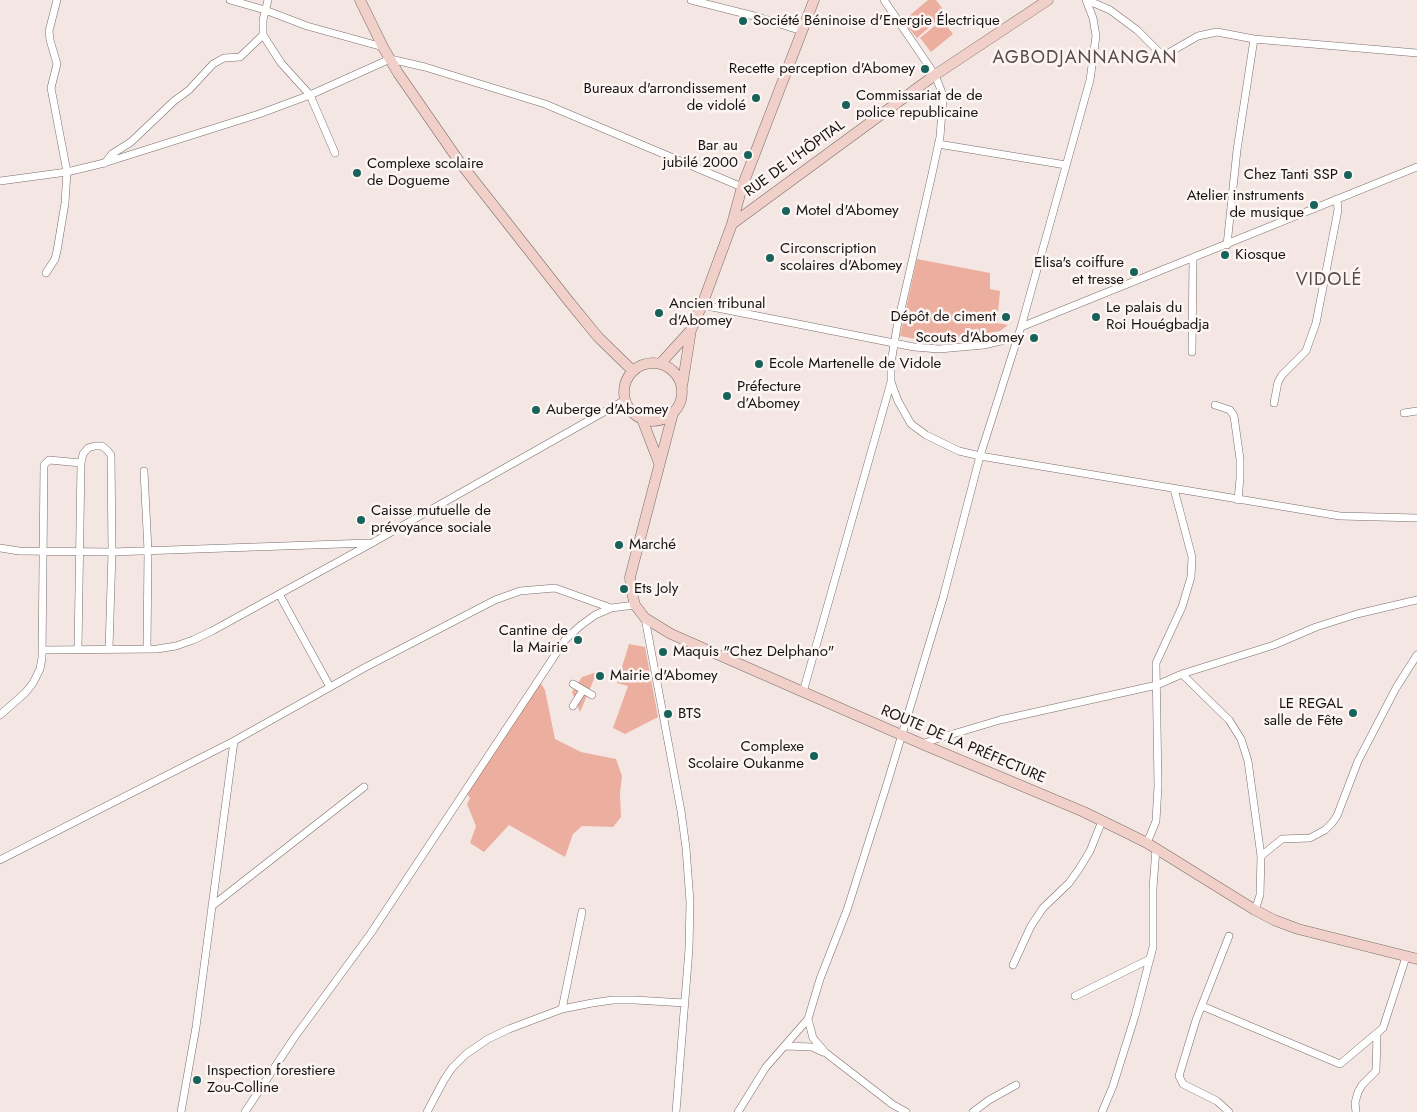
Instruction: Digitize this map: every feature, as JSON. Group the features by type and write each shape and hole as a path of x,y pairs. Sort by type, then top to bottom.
{"street":[{"path":"46,273 55,259 66,203 67,172 51,88 57,64 49,31 57,0"},
{"path":"230,0 265,10 307,26 383,47"},
{"path":"268,0 262,27 263,35 281,63 310,95 335,153"},
{"path":"360,0 390,59 461,164 598,337 633,371"},
{"path":"695,0 758,17 802,32"},
{"path":"682,387 676,375 666,366 646,364 633,371 629,376 624,388 625,400 632,412 648,421 662,420 673,413 680,401 691,330 732,224 742,187 814,0"},
{"path":"884,0 935,75 943,98 938,144 891,363 892,382 898,401 911,424 926,435 959,451 980,456 1340,516 1417,518"},
{"name":"RUE DE L'HÔPITAL","path":"732,224 935,75 1048,0"},
{"path":"1087,0 1116,15 1137,30 1159,52 1165,55 1198,36 1210,33 1225,33 1254,39 1417,53"},
{"path":"738,1112 766,1067 808,1019 820,979 847,910 902,735 943,598 980,456 1021,327 1090,80 1096,36 1087,0"},
{"path":"104,163 112,154 131,142 174,101 189,90 213,64 224,58 240,57 263,35"},
{"path":"1226,245 1237,150 1254,39"},
{"path":"0,181 67,172 104,163 259,114 310,95 390,59 425,67 545,104 742,187"},
{"path":"938,144 1066,165"},
{"path":"1021,327 1417,167"},
{"path":"1274,402 1278,382 1282,375 1306,351 1316,323 1338,210 1337,199"},
{"path":"1192,352 1193,258"},
{"path":"702,305 894,344 939,349 984,344 1017,337"},
{"path":"660,364 691,330"},
{"path":"803,692 892,382"},
{"path":"42,650 147,649 176,646 192,640 372,543 625,400"},
{"path":"1215,406 1230,410 1234,416 1240,459 1238,500"},
{"path":"1404,413 1417,411"},
{"name":"ROUTE DE LA PRÉFECTURE","path":"673,413 630,577 635,605 645,618 670,634 1102,821 1147,843 1255,910 1298,929 1412,958"},
{"path":"642,419 660,464"},
{"path":"78,649 81,463 83,454 88,448 95,446 102,446 108,450 111,456 112,552 109,649"},
{"path":"0,715 25,693 40,669 42,650 44,465 49,460 81,463"},
{"path":"144,471 148,551 147,649"},
{"path":"1147,843 1156,821 1158,753 1156,663 1182,607 1190,577 1192,557 1174,489"},
{"path":"0,548 19,551 112,552 372,543"},
{"path":"0,860 234,741 330,687 495,600 520,591 555,588 611,608"},
{"path":"279,594 330,687"},
{"path":"922,744 1000,720 1157,685 1182,674 1274,645 1316,627 1357,614 1417,600"},
{"path":"245,1112 294,1038 371,933 565,640 588,620 611,608 635,605"},
{"path":"645,618 686,848 690,902 685,1003 676,1112"},
{"path":"1261,856 1282,839 1310,838 1325,830 1332,823 1337,816 1358,761 1396,688 1417,655"},
{"path":"1182,674 1229,720 1240,739 1248,761 1261,856 1260,895 1255,910"},
{"path":"573,684 592,694"},
{"path":"573,706 583,690"},
{"path":"181,1112 196,1027 234,741"},
{"path":"212,906 364,786"},
{"path":"1013,965 1031,926 1043,908 1069,883 1079,869 1090,851 1102,821"},
{"path":"1102,1112 1113,1086 1140,1000 1153,947 1153,888 1156,850"},
{"path":"562,1010 582,912"},
{"path":"1229,936 1193,1028 1179,1076 1183,1084 1217,1101 1230,1112"},
{"path":"1202,1006 1340,1064 1383,1028 1412,958"},
{"path":"1075,996 1150,959"},
{"path":"427,1112 452,1068 466,1054 488,1039 509,1029 562,1010 592,1003 613,1000 635,1000 685,1003"},
{"path":"808,1019 813,1038 826,1053 892,1104 906,1112"},
{"path":"1356,1112 1355,1103 1358,1092 1362,1085 1376,1071 1377,1034"},
{"path":"786,1046 812,1047 826,1053"},
{"path":"973,1112 989,1100 1016,1086"}],"shaded area":[{"path":"928,0 936,0 946,13 917,38 903,21"},
{"path":"942,20 953,34 931,52 920,38"},
{"path":"917,259 990,273 990,289 1000,291 997,323 1008,325 1000,331 945,340 925,341 900,336"},
{"path":"629,644 645,647 658,717 625,734 613,728 628,686 617,683"},
{"path":"597,672 580,712 572,692 582,677"},
{"path":"538,683 545,690 555,739 581,752 616,759 622,776 620,793 621,817 613,827 582,826 573,834 565,857 509,825 484,852 470,843 476,826 467,804 470,798 466,792"}],"place":[{"name":"Société Béninoise d'Energie Électrique","path":"743,21"},
{"name":"Recette perception d'Abomey","path":"925,69"},
{"name":"Bureaux d'arrondissement de vidolé","path":"756,98"},
{"name":"Commissariat de de police republicaine","path":"846,105"},
{"name":"Bar au jubilé 2000","path":"748,155"},
{"name":"Complexe scolaire de Dogueme","path":"357,173"},
{"name":"Chez Tanti SSP","path":"1348,175"},
{"name":"Atelier instruments de musique","path":"1314,205"},
{"name":"Motel d'Abomey","path":"786,211"},
{"name":"Kiosque","path":"1225,255"},
{"name":"Circonscription scolaires d'Abomey","path":"770,258"},
{"name":"Elisa's coiffure et tresse","path":"1134,272"},
{"name":"Ancien tribunal d'Abomey","path":"659,313"},
{"name":"Dépôt de ciment","path":"1006,317"},
{"name":"Le palais du Roi Houégbadja","path":"1096,317"},
{"name":"Scouts d'Abomey","path":"1034,338"},
{"name":"Ecole Martenelle de Vidole","path":"759,364"},
{"name":"Préfecture d’Abomey","path":"727,396"},
{"name":"Auberge d'Abomey","path":"536,410"},
{"name":"Caisse mutuelle de prévoyance sociale","path":"361,520"},
{"name":"Marché","path":"619,545"},
{"name":"Ets Joly","path":"624,589"},
{"name":"Cantine de la Mairie","path":"578,640"},
{"name":"Maquis \"Chez Delphano\"","path":"663,652"},
{"name":"Mairie d'Abomey","path":"600,676"},
{"name":"LE REGAL salle de Fête","path":"1353,713"},
{"name":"BTS","path":"668,714"},
{"name":"Complexe Scolaire Oukanme","path":"814,756"},
{"name":"Inspection forestiere Zou-Colline","path":"197,1080"}],"district":[{"name":"AGBODJANNANGAN","path":"1085,59"},
{"name":"VIDOLÉ","path":"1329,281"}]}
